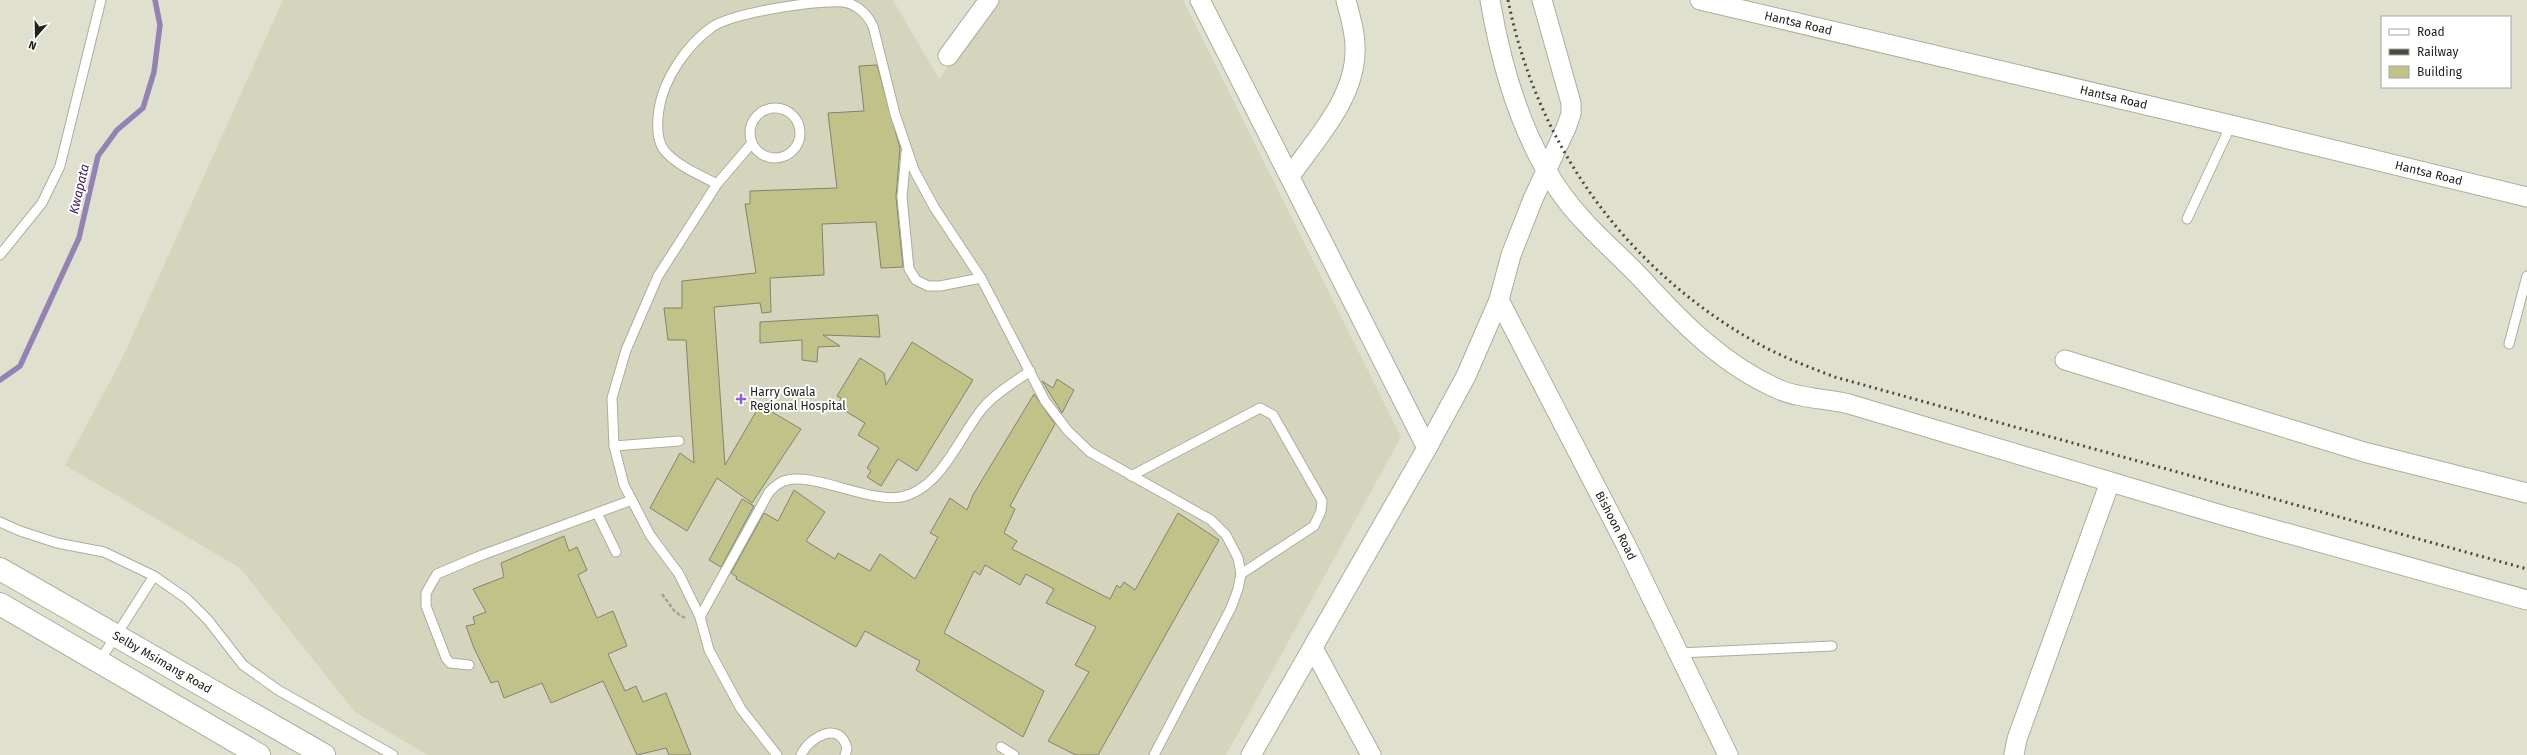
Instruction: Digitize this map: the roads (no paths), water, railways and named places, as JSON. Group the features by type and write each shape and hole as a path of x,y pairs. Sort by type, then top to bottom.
{"main road":[{"name":"Selby Msimang Road","path":"0,569 324,755"},
{"path":"0,604 259,755"}],"street":[{"path":"948,56 989,0"},
{"path":"1200,0 1428,448"},
{"path":"1290,176 1334,111 1346,90 1353,73 1355,51 1354,30 1346,0"},
{"path":"1490,0 1509,85 1547,169 1558,189 1582,220 1621,257 1675,315 1721,356 1764,382 1794,395 1849,404 2110,482 2527,600"},
{"path":"1251,755 1428,448 1466,376 1499,300 1520,230 1566,128 1571,114 1571,104 1542,0"},
{"name":"Hantsa Road","path":"1700,0 2231,125 2527,197"},
{"name":"Bishoon Road","path":"1499,300 1626,543 1728,755"},
{"path":"2065,360 2364,452 2527,493"},
{"path":"2014,755 2017,739 2110,482"},
{"path":"1313,648 1371,755"}],"lane":[{"path":"0,255 42,203 60,166 101,0"},
{"path":"717,184 679,163 663,148 659,138 657,121 661,99 671,75 688,51 711,28 729,18 760,9 844,2 858,7 868,15 873,26 895,114 914,170 934,207 981,278 1045,401 1068,430 1090,452 1211,520 1226,535 1238,558 1241,574 1231,608 1154,755"},
{"path":"752,143 760,154 772,158 785,157 796,148 800,136 798,123 790,113 778,108 765,110 754,118 750,130 752,143 717,184 658,276 626,350 612,398 614,446 624,485 650,535 679,574 701,621 709,650 741,709 777,755"},
{"path":"2188,219 2231,125"},
{"path":"906,147 902,197 910,269 916,280 928,286 940,286 981,278"},
{"path":"2509,344 2527,276"},
{"path":"701,621 769,492 783,481 800,480 875,496 901,497 918,490 935,476 983,407 1030,371"},
{"path":"1132,476 1260,408 1273,415 1322,502 1321,511 1314,526 1241,574"},
{"path":"614,446 679,441"},
{"path":"469,665 450,663 446,658 426,606 426,594 437,574 632,500"},
{"path":"597,513 616,552"},
{"path":"0,522 20,532 56,543 104,552 154,576 187,599 208,620 243,665 278,690 393,755"},
{"path":"99,662 154,576"},
{"path":"1679,653 1832,646"},
{"path":"801,755 813,738 820,735 833,734 843,740 846,745 845,755"},
{"path":"1001,747 1014,755"}],"waterway":[{"name":"Kwapata","path":"0,380 20,366 79,238 98,156 117,130 143,108 154,72 160,25 155,0"}],"railway":[{"path":"1508,0 1522,53 1540,103 1564,151 1592,196 1625,237 1663,275 1704,309 1760,345 1792,360 1835,377 2527,569"}],"place":[{"name":"Harry Gwala Regional Hospital","path":"741,399"}]}
